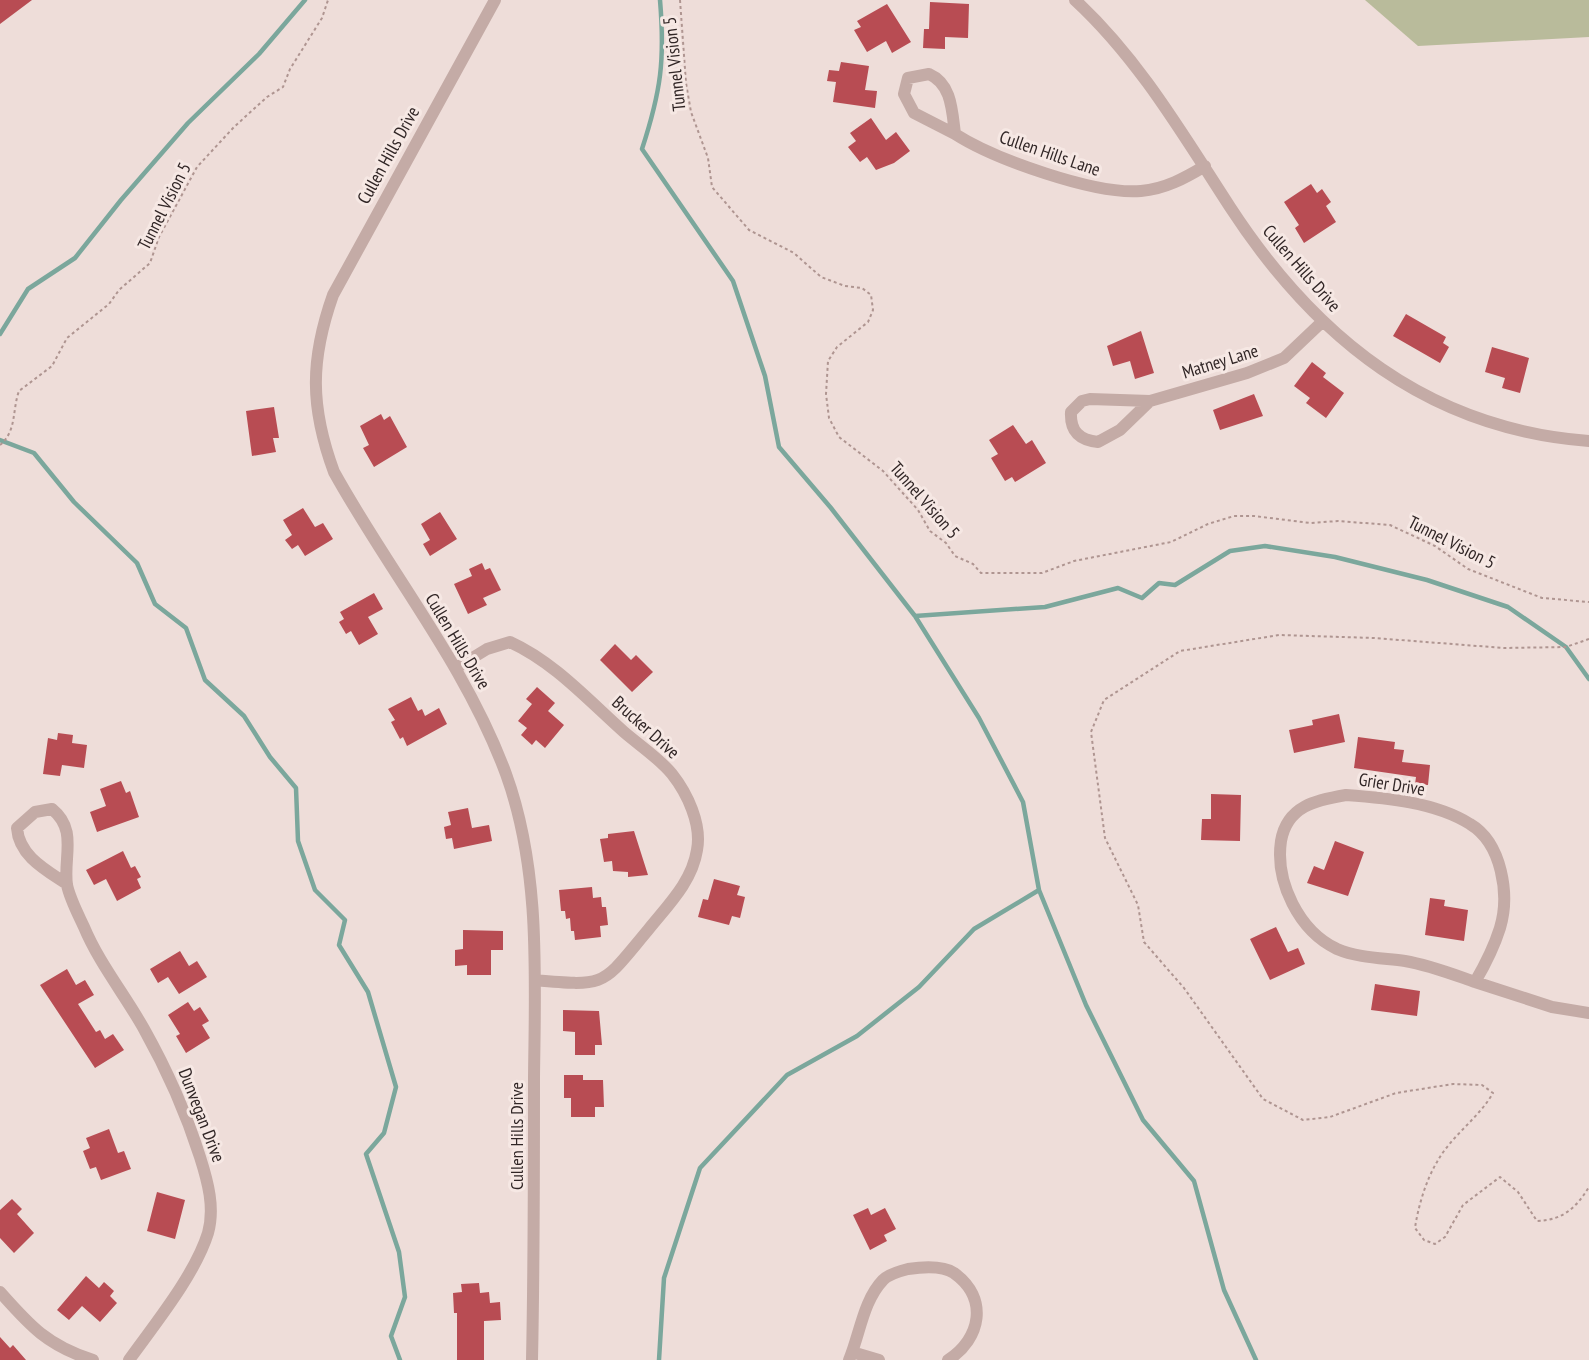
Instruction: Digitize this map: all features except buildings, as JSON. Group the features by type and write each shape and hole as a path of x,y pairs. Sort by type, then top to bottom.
{"street":[{"name":"Cullen Hills Drive","path":"495,0 333,295 321,329 314,388 323,442 334,472 456,668 481,715 507,776 520,825 529,875 535,980 532,1360"},
{"name":"Cullen Hills Drive","path":"1075,0 1102,25 1127,55 1231,209 1260,248 1323,321 1386,375 1437,403 1496,425 1530,433 1589,441"},
{"name":"Cullen Hills Lane","path":"955,134 952,108 946,89 941,82 929,74 908,78 904,94 914,113 976,147 1107,191 1141,191 1160,188 1204,166"},
{"name":"Matney Lane","path":"1150,401 1120,430 1098,442 1087,441 1072,429 1071,412 1082,401 1090,399 1150,401 1265,367 1284,358 1323,321"},
{"name":"Brucker Drive","path":"456,668 487,649 510,642 543,660 671,773 692,810 697,829 698,848 692,870 681,890 611,974 584,985 535,980"},
{"name":"Grier Drive","path":"1475,982 1501,926 1504,897 1498,861 1492,846 1482,834 1472,825 1454,816 1378,797 1346,795 1321,799 1300,808 1285,826 1280,866 1289,897 1310,928 1325,942 1344,951 1420,964 1542,1004 1589,1013"},
{"name":"Dunvegan Drive","path":"67,885 35,863 18,839 17,828 35,812 52,809 60,815 67,827 67,885 87,935 144,1028 172,1083 200,1155 212,1208 207,1233 197,1257 165,1310 129,1360"},
{"path":"879,1360 850,1356 867,1306 885,1277 921,1267 953,1272 966,1285 974,1301 977,1316 976,1332 968,1345 948,1360"},
{"path":"0,1292 33,1329 49,1342 93,1360"}],"path":[{"name":"Tunnel Vision 5","path":"0,445 6,440 13,426 19,391 52,366 67,338 109,304 119,290 150,263 159,237 197,167 234,127 267,97 283,87 290,69 322,18 328,0"},
{"name":"Tunnel Vision 5","path":"680,0 686,83 691,112 708,158 712,187 749,230 794,253 821,278 845,286 862,288 871,296 873,310 868,322 837,347 828,361 826,394 829,418 839,436 883,471 918,510 930,531 946,543 955,556 973,564 981,573 1042,573 1074,561 1171,542 1208,524 1234,516 1254,516 1310,523 1338,521 1390,525 1435,546 1468,569 1542,598 1589,602"}],"green space":[{"path":"1365,0 1589,0 1589,37 1418,46"}],"waterway":[{"path":"0,334 28,289 75,258 121,200 188,123 259,54 305,0"},
{"path":"660,0 662,40 660,75 654,110 642,149 733,281 765,376 779,447 831,508 915,616 979,718 1023,802 1039,890 1086,1005 1143,1120 1194,1181 1224,1290 1256,1360"},
{"path":"0,440 34,453 74,502 137,563 155,604 186,628 205,680 244,716 270,757 296,788 298,841 315,890 345,920 339,945 368,992 396,1087 384,1133 366,1154 399,1252 405,1297 391,1336 400,1360"},
{"path":"915,616 1045,607 1118,588 1142,598 1159,583 1175,585 1230,551 1265,546 1335,557 1427,580 1508,607 1566,647 1589,679"},
{"path":"659,1360 664,1278 700,1168 787,1075 857,1036 919,987 974,929 1039,890"}]}
